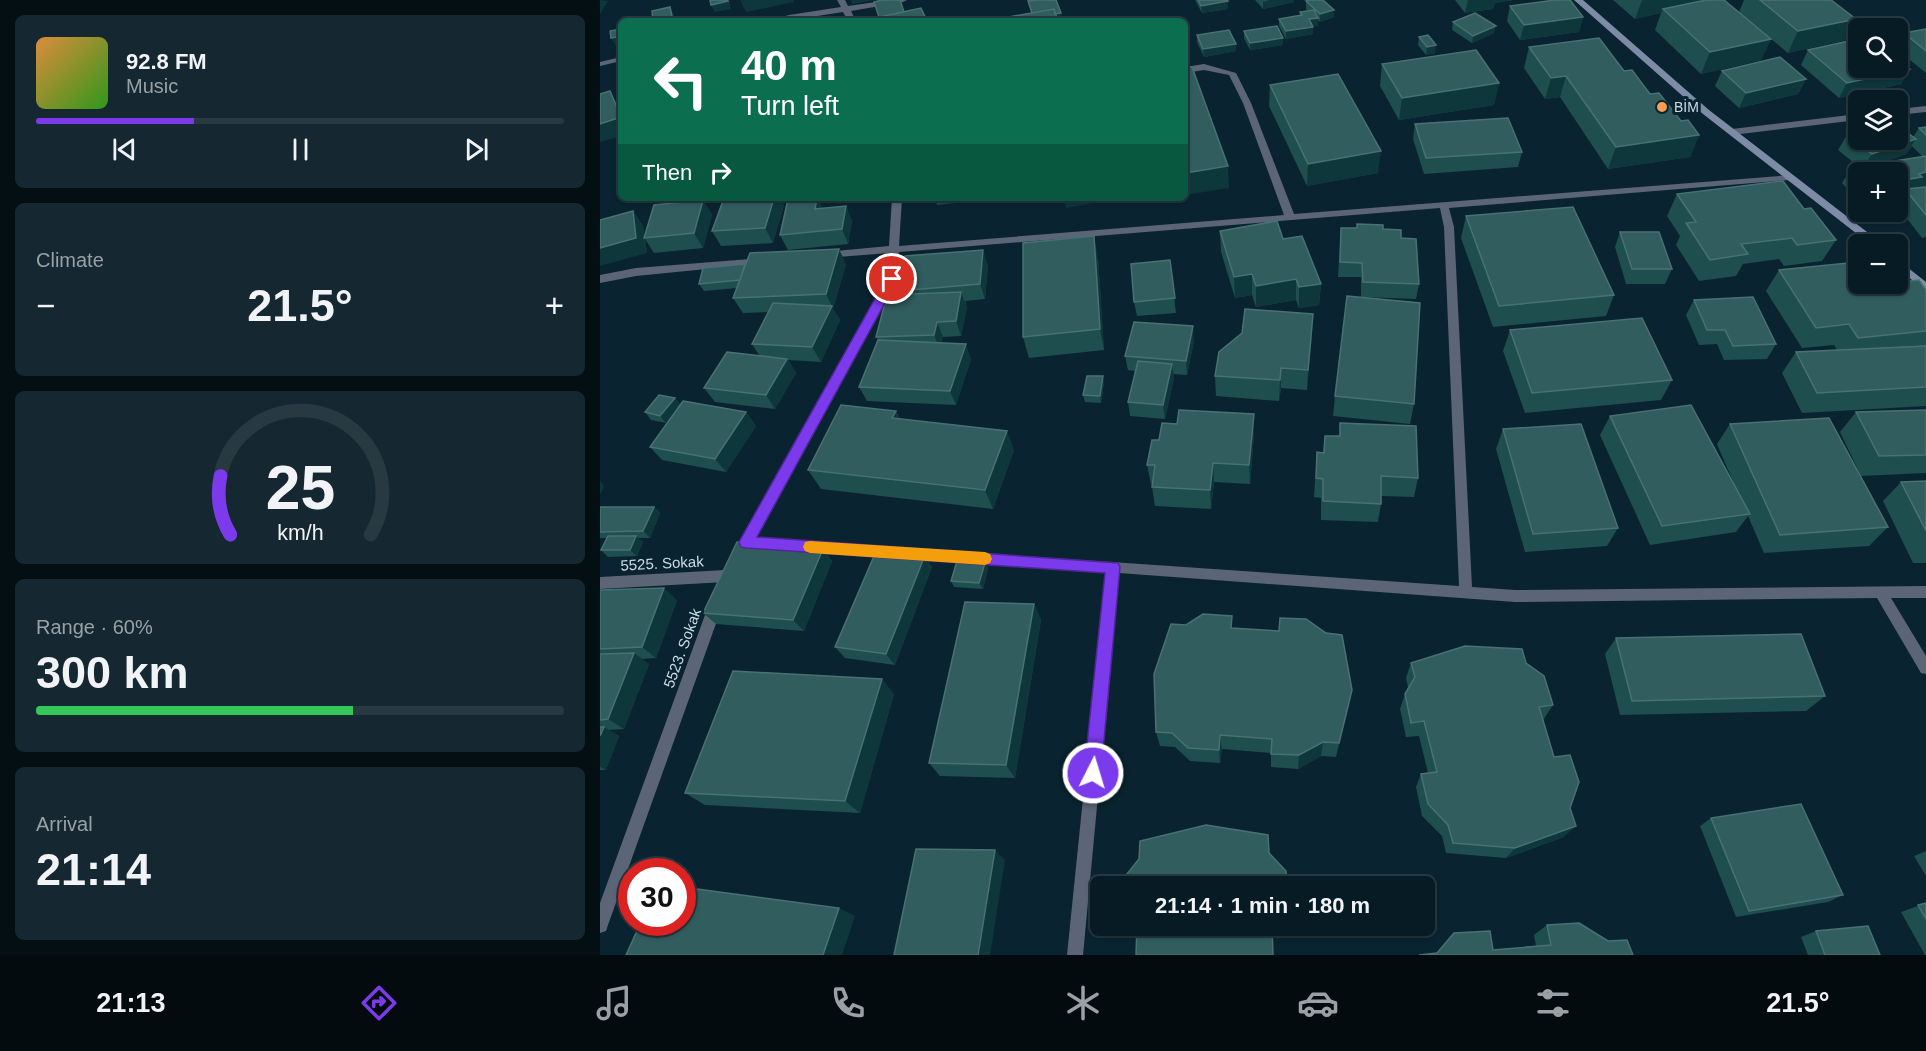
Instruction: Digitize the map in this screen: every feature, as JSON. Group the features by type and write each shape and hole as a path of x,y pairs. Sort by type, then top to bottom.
{"street":[{"path":"841,0 850,18"},
{"path":"787,18 819,11 845,10 903,0"},
{"path":"1578,0 1732,132 1863,234"},
{"path":"600,64 618,60"},
{"path":"1188,70 1204,67 1232,73 1290,217"},
{"path":"1908,111 1926,109"},
{"path":"1732,132 1848,118"},
{"path":"814,256 1789,177"},
{"name":"5523. Sokak","path":"600,925 731,568 892,279 892,249 897,201"},
{"path":"1444,205 1449,227 1466,592"},
{"path":"600,279 636,272 780,260"},
{"path":"1908,272 1926,288"},
{"path":"746,542 1515,596 1926,592"},
{"path":"1075,955 1113,567"},
{"name":"5525. Sokak","path":"600,583 731,568"},
{"path":"1880,592 1926,668"}],"building":[{"path":"710,0 727,0 728,1 711,5"},
{"path":"900,0 904,12 879,17 874,2"},
{"path":"1056,0 1061,13 1055,14 1054,9 1032,13 1028,1"},
{"path":"1198,0 1227,0 1228,1 1201,6"},
{"path":"1323,0 1334,10 1320,14 1306,1"},
{"path":"1570,0 1583,17 1524,25 1510,6"},
{"path":"1706,0 1724,0 1771,39 1710,52 1663,9"},
{"path":"1760,0 1831,0 1855,18 1848,18 1848,21 1798,31"},
{"path":"670,7 672,18 653,18 652,11"},
{"path":"921,8 926,18 875,18"},
{"path":"1054,9 1057,18 1003,18"},
{"path":"1314,10 1318,18 1309,19 1313,27 1286,31 1279,19 1302,15 1300,12"},
{"path":"1475,13 1496,26 1473,36 1453,22"},
{"path":"1277,26 1283,38 1250,43 1244,31"},
{"path":"1926,29 1926,51 1908,36 1908,32"},
{"path":"618,30 618,37 611,38 610,31"},
{"path":"1229,30 1236,44 1203,49 1197,35"},
{"path":"1428,35 1436,45 1427,47 1419,37"},
{"path":"1599,38 1624,71 1632,70 1650,94 1659,93 1681,121 1688,120 1699,135 1616,147 1566,76 1551,78 1529,47"},
{"path":"1848,41 1848,78 1870,78 1847,83 1808,50"},
{"path":"1476,50 1499,83 1402,98 1382,64"},
{"path":"1780,57 1806,79 1746,93 1722,71"},
{"path":"1192,67 1228,166 1188,173 1188,68"},
{"path":"1338,74 1381,151 1308,164 1270,85"},
{"path":"610,91 618,110 618,118 600,124 600,94"},
{"path":"1508,118 1522,152 1426,158 1415,124"},
{"path":"1926,127 1926,135 1919,128"},
{"path":"1908,133 1916,139 1908,142"},
{"path":"1867,150 1884,150 1872,154"},
{"path":"1926,156 1926,172 1919,174 1922,177 1908,179 1908,162 1888,162"},
{"path":"1783,181 1804,209 1811,208 1836,240 1797,245 1792,238 1741,244 1748,254 1710,260 1686,223 1696,222 1677,194"},
{"path":"1926,187 1926,215 1908,193 1908,189"},
{"path":"703,201 694,233 644,238 654,205"},
{"path":"723,201 773,201 765,228 712,231"},
{"path":"788,201 816,201 815,209 846,206 842,229 780,235"},
{"path":"1573,207 1614,295 1499,306 1466,216"},
{"path":"633,211 636,238 600,248 600,220"},
{"path":"1277,221 1283,239 1302,236 1321,284 1299,287 1296,279 1256,286 1252,274 1234,277 1220,231"},
{"path":"1357,224 1383,225 1383,229 1401,230 1401,238 1416,239 1419,284 1363,282 1362,263 1340,262 1341,228 1357,228"},
{"path":"1620,232 1659,232 1672,269 1632,269"},
{"path":"1094,236 1100,329 1023,337 1023,243"},
{"path":"839,249 826,294 733,298 750,253"},
{"path":"983,250 980,284 899,291 905,256"},
{"path":"1170,260 1175,298 1134,302 1131,264"},
{"path":"1848,263 1848,294 1908,294 1908,281 1919,280 1926,290 1926,331 1858,338 1849,324 1816,328 1779,270"},
{"path":"745,264 740,280 699,284 703,268"},
{"path":"961,292 956,321 937,322 934,335 876,337 887,295"},
{"path":"1347,296 1420,303 1414,404 1335,396"},
{"path":"1753,297 1776,344 1733,346 1725,330 1707,330 1694,300"},
{"path":"773,303 832,306 812,347 752,344"},
{"path":"1245,309 1313,314 1308,370 1281,368 1280,380 1215,376 1219,352 1242,333"},
{"path":"1642,318 1672,380 1532,393 1510,330"},
{"path":"1134,322 1193,326 1186,361 1125,356"},
{"path":"878,340 966,344 950,391 859,387"},
{"path":"1926,346 1926,387 1817,393 1796,352"},
{"path":"727,352 787,359 766,395 704,388"},
{"path":"1138,361 1172,364 1163,405 1128,402"},
{"path":"1087,376 1103,376 1100,396 1083,395"},
{"path":"659,395 675,398 660,416 645,412"},
{"path":"683,401 746,412 715,459 650,447"},
{"path":"841,405 896,411 892,418 1007,431 985,490 808,470"},
{"path":"1691,405 1750,514 1662,526 1610,416"},
{"path":"1179,410 1254,414 1249,465 1213,463 1210,490 1152,487 1155,465 1147,465 1152,440 1159,440 1162,423 1177,424"},
{"path":"1926,410 1926,455 1879,456 1856,412"},
{"path":"1829,418 1888,527 1780,535 1730,424"},
{"path":"1340,423 1416,426 1418,478 1381,476 1381,504 1323,501 1323,479 1316,478 1317,452 1324,453 1325,436 1340,436"},
{"path":"1581,424 1618,528 1533,534 1503,429"},
{"path":"1926,481 1926,531 1901,482"},
{"path":"600,507 654,507 643,531 600,532"},
{"path":"608,536 636,536 630,550 601,550"},
{"path":"737,542 823,549 793,620 703,613"},
{"path":"877,549 925,555 886,654 835,647"},
{"path":"957,561 985,563 979,583 951,581"},
{"path":"664,588 642,647 600,649 600,590"},
{"path":"965,602 1034,604 1006,765 929,763"},
{"path":"1203,614 1232,616 1231,628 1279,631 1280,618 1306,619 1326,633 1342,635 1352,690 1339,743 1323,742 1299,755 1271,754 1272,739 1220,735 1219,750 1188,748 1172,733 1156,732 1154,674 1171,624 1186,625"},
{"path":"1801,634 1825,696 1632,701 1616,638"},
{"path":"1465,646 1522,649 1526,663 1544,676 1553,705 1539,707 1554,757 1570,755 1579,782 1570,808 1576,826 1515,848 1453,843 1448,825 1428,804 1421,774 1437,772 1424,721 1411,723 1405,694 1415,677 1411,663"},
{"path":"634,653 608,719 600,720 600,654"},
{"path":"733,671 882,679 845,801 685,793"},
{"path":"1801,804 1843,895 1749,911 1711,818"},
{"path":"1206,825 1268,835 1269,853 1286,871 1286,876 1125,876 1139,859 1140,841"},
{"path":"916,849 995,850 978,955 894,955"},
{"path":"696,889 839,908 823,955 626,955 635,936 696,936"},
{"path":"1926,903 1926,919 1918,905"},
{"path":"1579,923 1608,941 1627,940 1633,955 1419,955 1437,953 1454,933 1490,931 1493,950 1551,945 1547,925"},
{"path":"1868,926 1880,955 1825,955 1816,931"},
{"path":"1137,936 1272,936 1273,955 1136,955"}],"slow traffic":[{"path":"810,547 985,559"}],"place":[{"name":"BİM","path":"1662,107"}],"route":[{"path":"892,279 746,542 1113,567 1093,773"}]}
